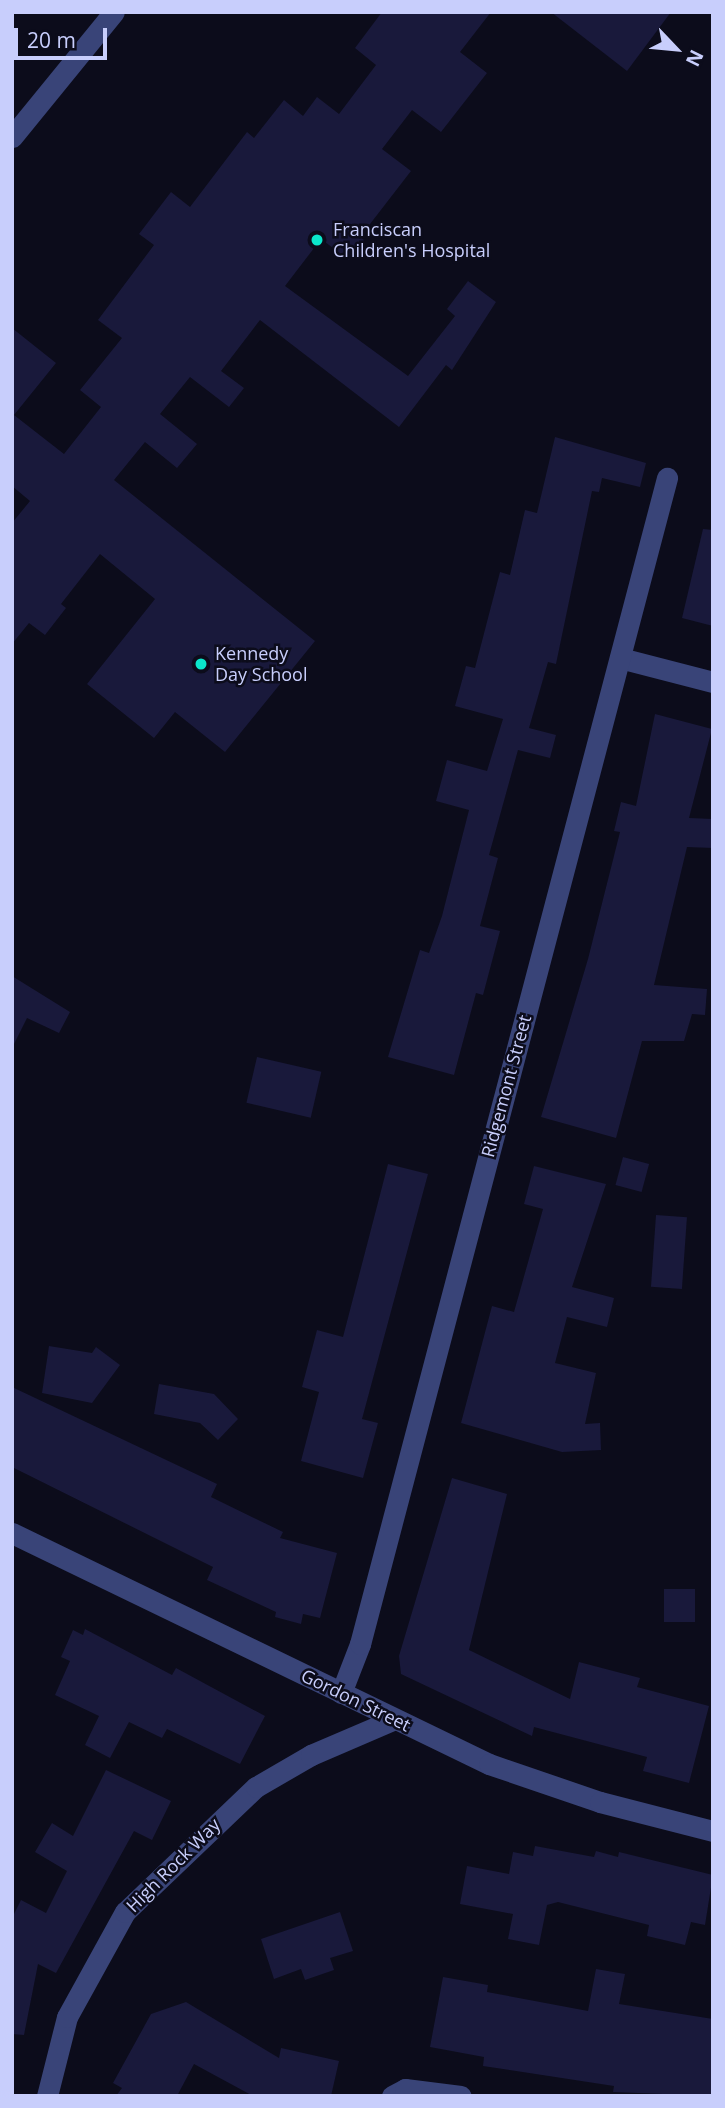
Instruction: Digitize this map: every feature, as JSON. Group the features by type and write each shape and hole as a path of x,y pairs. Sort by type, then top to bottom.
{"street":[{"path":"12,137 114,12"},
{"name":"Ridgemont Street","path":"341,1693 360,1644 667,478"},
{"path":"620,658 713,682"},
{"name":"Gordon Street","path":"12,1533 522,1778 713,1830"},
{"name":"High Rock Way","path":"47,2096 67,2017 125,1912 256,1787 311,1755 395,1719"},
{"path":"392,2096 405,2089 461,2096"}],"building":[{"path":"382,12 491,12 460,52 487,73 441,132 412,110 382,149 411,171 360,237 364,240 349,260 321,239 285,286 408,376 455,316 447,309 468,281 496,302 452,370 446,365 399,427 260,320 221,371 244,388 229,407 190,377 160,414 197,444 177,468 145,442 114,480 315,641 225,752 175,712 154,738 87,684 155,599 100,554 61,604 66,608 45,635 29,623 12,644 12,523 30,501 12,486 12,328 56,363 14,415 64,454 101,407 80,390 122,338 98,320 154,245 139,234 171,192 190,207 247,132 254,138 284,100 303,116 317,97 339,114 376,65 355,48"},
{"path":"551,12 671,12 627,71"},
{"path":"555,437 646,463 640,487 602,478 599,492 592,491 556,664 548,662 529,728 556,735 550,758 518,750 489,855 498,858 480,926 500,931 483,995 476,993 454,1075 388,1057 420,950 429,953 442,916 469,810 436,801 447,760 487,771 503,719 455,706 466,666 475,668 500,572 510,575 525,510 537,513"},
{"path":"703,529 713,530 713,626 682,618"},
{"path":"655,714 712,729 689,818 713,819 713,848 687,847 654,985 707,989 705,1015 692,1014 684,1041 642,1041 616,1138 541,1117 588,959 620,832 614,831 621,802 636,806"},
{"path":"12,976 70,1012 59,1033 27,1018 12,1048"},
{"path":"257,1057 321,1072 311,1118 246,1103"},
{"path":"623,1157 649,1164 642,1192 615,1185"},
{"path":"388,1164 428,1174 362,1419 378,1423 363,1478 301,1461 319,1392 302,1387 317,1330 343,1337"},
{"path":"534,1166 606,1184 572,1287 614,1298 607,1327 567,1317 555,1363 596,1373 585,1424 600,1423 601,1450 562,1452 461,1423 492,1306 514,1312 543,1209 524,1204"},
{"path":"656,1215 687,1217 682,1289 651,1287"},
{"path":"49,1346 92,1353 96,1347 120,1365 92,1403 42,1393"},
{"path":"159,1384 214,1394 238,1419 218,1440 200,1423 154,1414"},
{"path":"12,1387 217,1484 211,1497 283,1532 280,1538 337,1553 320,1618 303,1614 301,1624 275,1617 276,1612 207,1580 213,1567 12,1467"},
{"path":"452,1478 507,1494 469,1650 570,1699 579,1662 640,1678 637,1687 709,1706 689,1783 643,1771 647,1757 534,1727 532,1736 401,1674 399,1656"},
{"path":"664,1589 695,1589 695,1622 664,1622"},
{"path":"85,1629 172,1675 176,1668 265,1716 240,1764 167,1729 162,1738 129,1722 110,1758 85,1745 99,1716 55,1695 70,1661 61,1657 73,1630 83,1635"},
{"path":"106,1770 171,1801 152,1840 134,1831 56,1973 38,1964 24,2035 12,2034 12,1918 21,1900 46,1913 67,1871 35,1852 52,1823 73,1836"},
{"path":"535,1846 594,1857 596,1851 618,1857 619,1852 713,1875 705,1925 691,1922 685,1945 647,1936 649,1925 558,1902 547,1905 539,1945 508,1939 513,1914 460,1904 467,1866 509,1874 513,1852 533,1856"},
{"path":"340,1912 353,1951 330,1958 334,1970 305,1980 301,1969 274,1979 261,1939"},
{"path":"596,1969 625,1974 619,2004 713,2019 713,2096 613,2092 614,2086 483,2066 484,2057 430,2047 443,1977 488,1985 487,1992 588,2011"},
{"path":"186,2002 279,2058 281,2048 339,2061 331,2096 253,2096 194,2064 177,2096 116,2096 122,2088 113,2083 151,2014"}],"place":[{"name":"Franciscan Children's Hospital","path":"317,240"},
{"name":"Kennedy Day School","path":"201,664"}]}
